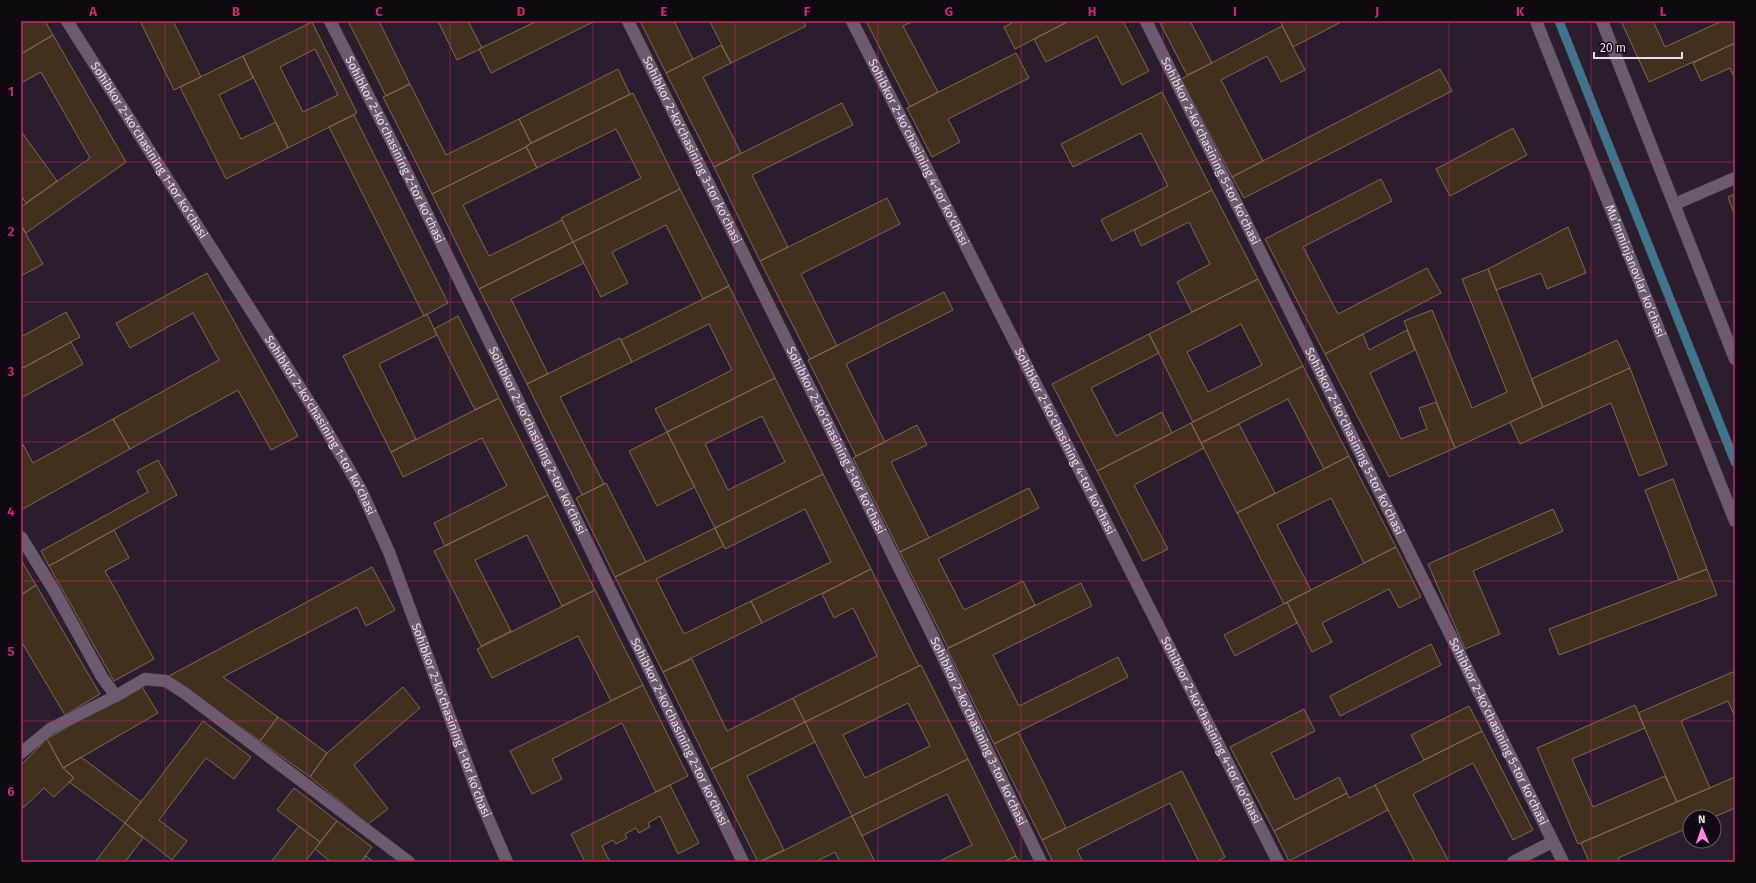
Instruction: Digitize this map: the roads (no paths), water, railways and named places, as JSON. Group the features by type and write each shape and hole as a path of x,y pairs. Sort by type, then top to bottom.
{"street":[{"name":"Sohibkor 2-ko‘chasining 1-tor ko‘chasi","path":"67,21 320,419 361,490 389,552 481,802 507,862"},
{"name":"Sohibkor 2-ko‘chasining 2-tor ko‘chasi","path":"330,21 393,146 743,862"},
{"name":"Sohibkor 2-ko‘chasining 3-tor ko‘chasi","path":"628,21 926,622 1041,862"},
{"name":"Sohibkor 2-ko‘chasining 4-tor ko‘chasi","path":"852,21 1278,862"},
{"name":"Sohibkor 2-ko‘chasining 5-tor ko‘chasi","path":"1146,21 1563,862"},
{"name":"Mu’mminjanovlar ko‘chasi","path":"1536,21 1735,521"},
{"path":"1602,21 1735,358"},
{"path":"1675,204 1735,178"},
{"path":"21,537 56,592 102,677 116,696"},
{"path":"21,753 50,729 116,696 145,679 166,681 186,694 408,862"},
{"path":"1513,862 1552,842"}],"waterway":[{"path":"1559,21 1735,462"}]}
